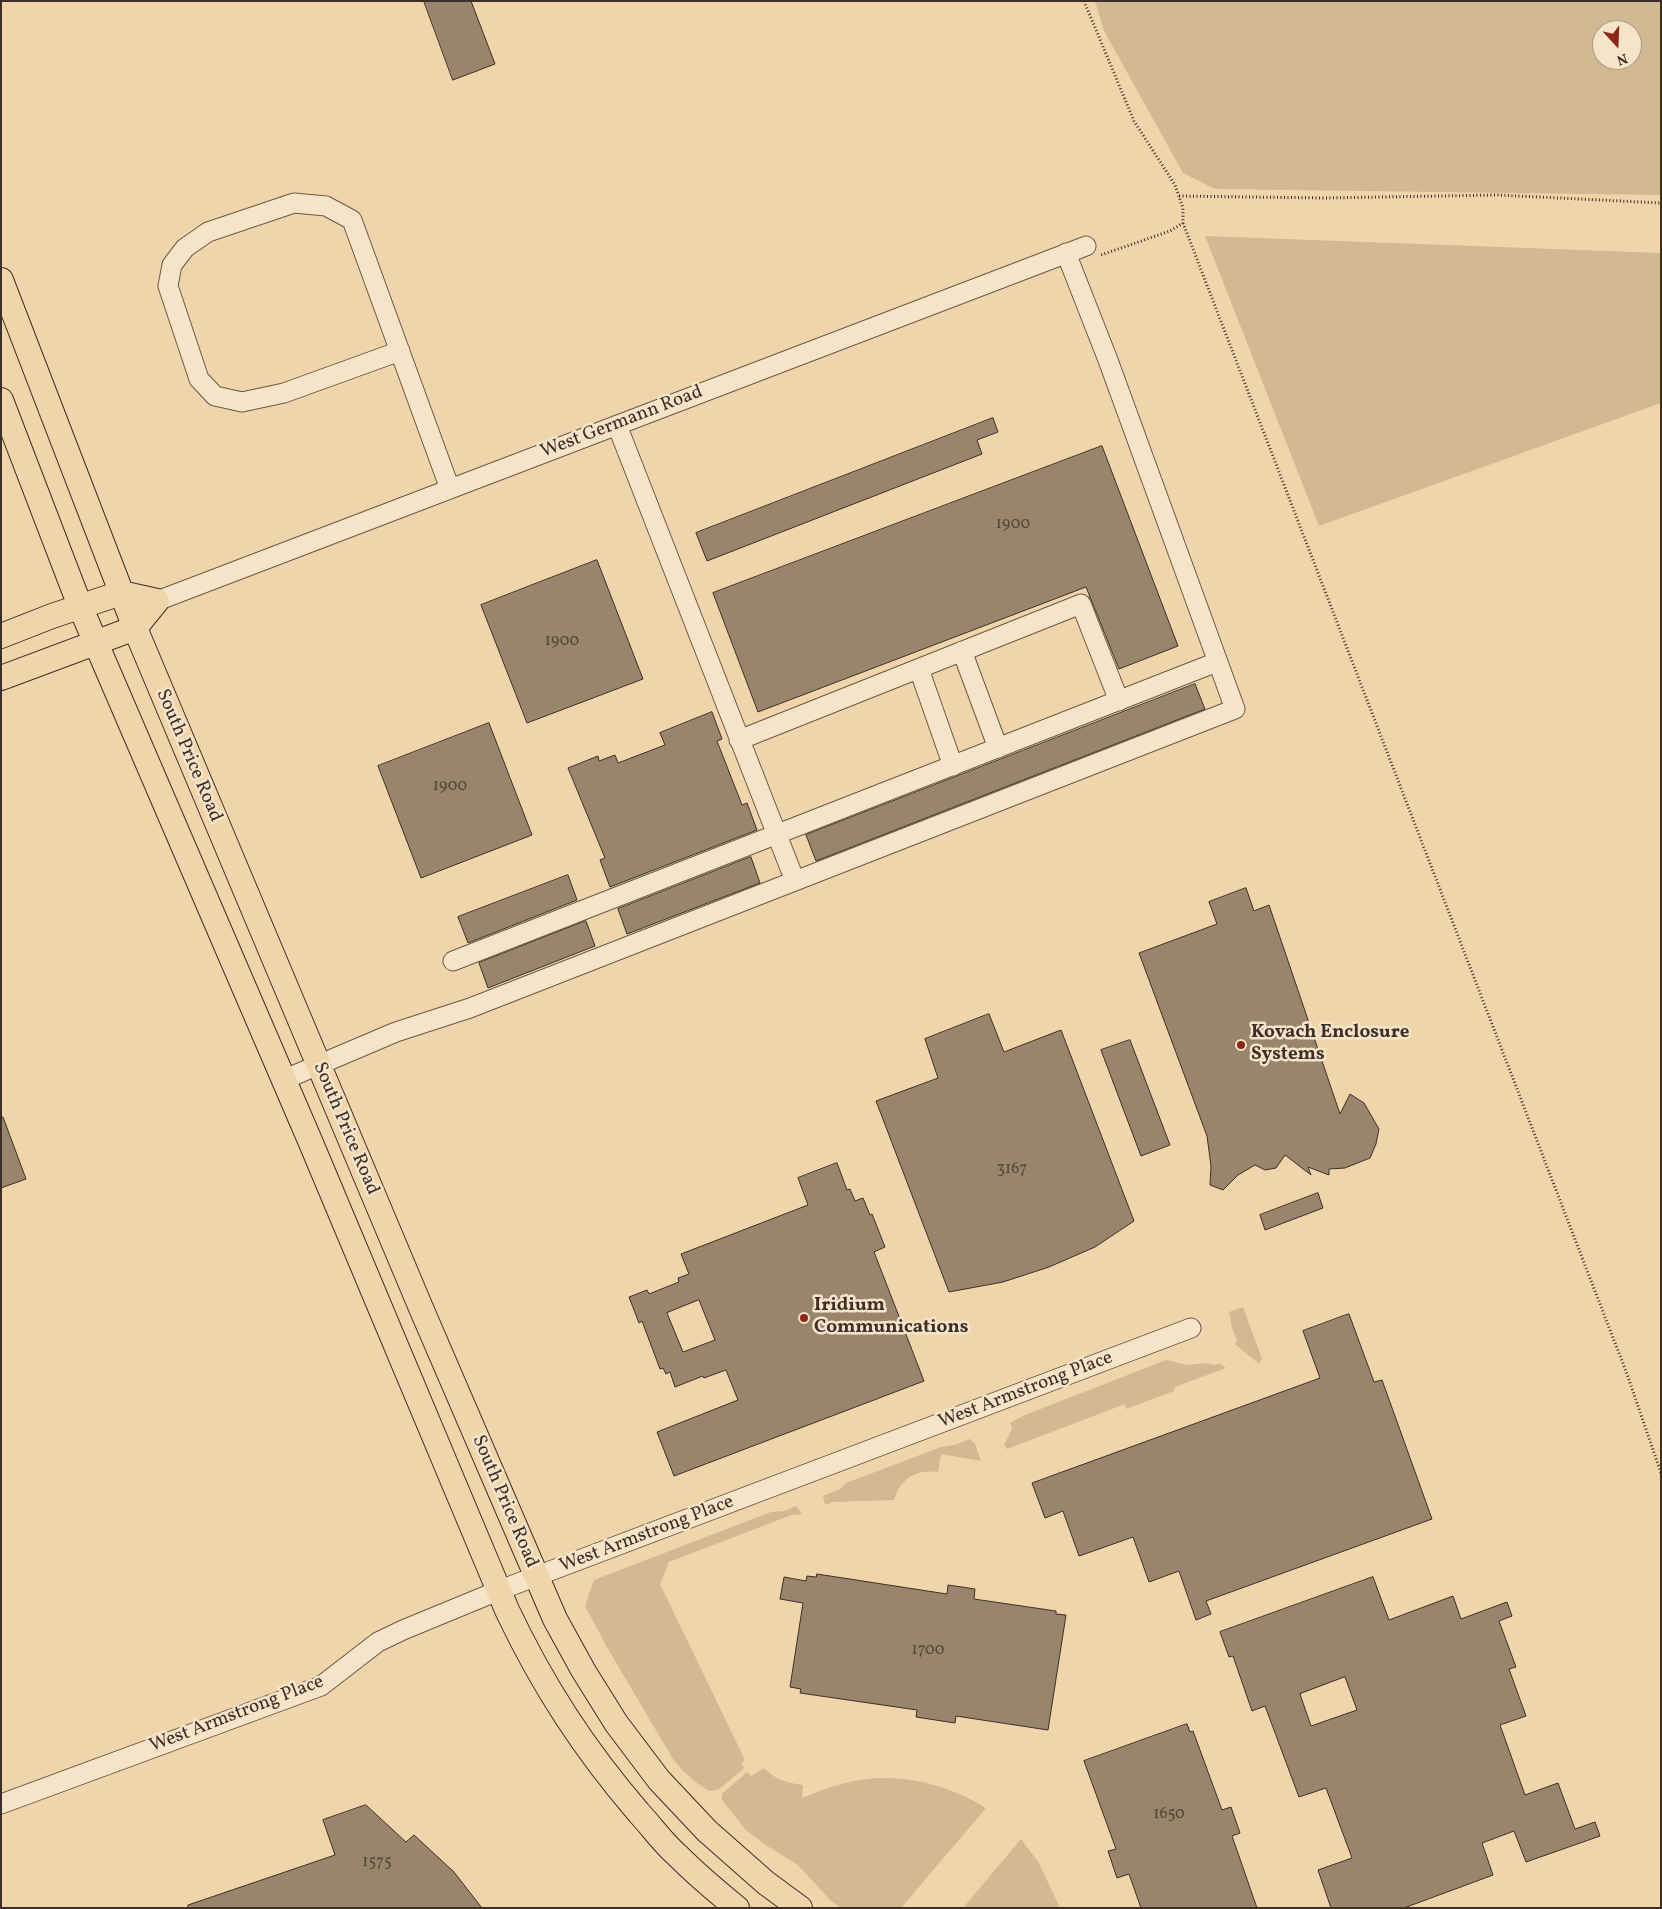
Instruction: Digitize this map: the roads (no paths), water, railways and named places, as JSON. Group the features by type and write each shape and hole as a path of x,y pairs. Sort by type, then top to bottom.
{"main road":[{"name":"South Price Road","path":"1,280 134,628 318,1065 555,1619 583,1670 616,1723 659,1780 707,1831 766,1883 800,1908"},
{"name":"South Price Road","path":"1,400 95,643 516,1628 547,1688 584,1745 622,1793 675,1854 729,1901 752,1908"},
{"path":"1,636 80,606 121,593 157,601"},
{"name":"West Germann Road","path":"1,678 134,628 157,601"}],"street":[{"path":"400,351 284,393 242,402 215,396 199,379 168,286 172,265 185,248 208,232 294,202 326,206 352,220 400,351 450,489"},
{"name":"West Germann Road","path":"157,601 1076,250 1108,360 1217,662"},
{"path":"617,425 795,881"},
{"path":"739,740 1081,604 1118,701"},
{"path":"962,651 998,748"},
{"path":"283,1080 396,1032 470,1008 1235,709 1217,662 453,961"},
{"path":"918,668 953,766"},
{"name":"West Armstrong Place","path":"1,1804 321,1686 378,1642 500,1590 1192,1328"}],"place":[{"name":"Kovach Enclosure Systems","path":"1241,1045"},
{"name":"Iridium Communications","path":"804,1318"}]}
